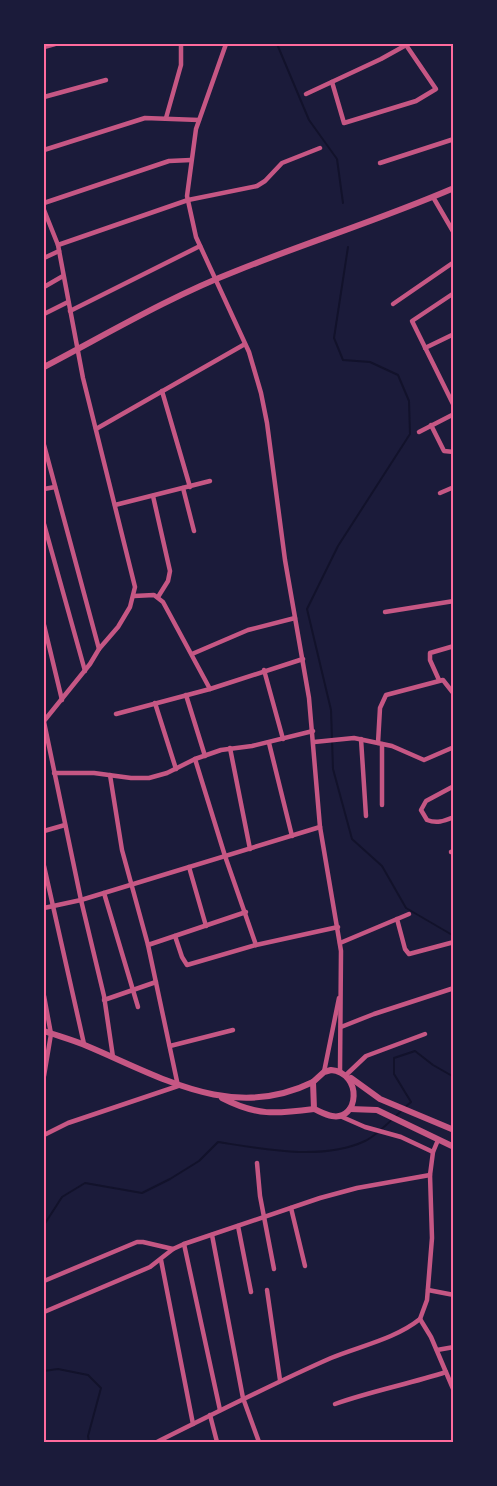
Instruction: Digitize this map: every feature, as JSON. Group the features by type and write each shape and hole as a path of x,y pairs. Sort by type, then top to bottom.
{"street":[{"path":"44,47 55,44"},
{"path":"166,118 181,65 181,44"},
{"path":"226,44 199,120 191,159 188,201 190,217 200,246 245,344 261,393 267,423 285,560 313,731 320,827 340,943 343,1073"},
{"path":"306,94 381,59 407,44 436,89 416,101 344,123 332,82"},
{"path":"44,97 106,80"},
{"path":"44,150 135,120 166,118 199,120"},
{"path":"380,163 453,140"},
{"path":"44,258 58,248 188,201 257,186 282,163 320,148"},
{"path":"44,202 169,161 191,159"},
{"path":"44,367 172,299 235,271 368,223 453,188"},
{"path":"433,197 453,233"},
{"path":"44,210 58,248 96,429 134,576 134,596 118,627 44,722 104,1000 113,1057"},
{"path":"70,311 200,246"},
{"path":"393,304 453,262"},
{"path":"44,286 63,276"},
{"path":"453,293 412,321 453,406"},
{"path":"44,314 68,302"},
{"path":"425,348 453,334"},
{"path":"96,429 245,344"},
{"path":"162,391 190,486"},
{"path":"419,432 453,414"},
{"path":"432,425 444,451 453,452"},
{"path":"44,445 99,649"},
{"path":"116,505 210,481"},
{"path":"44,489 55,487"},
{"path":"440,493 453,487"},
{"path":"183,488 194,531"},
{"path":"153,496 170,570 168,581 158,597"},
{"path":"44,524 85,671"},
{"path":"134,596 153,595 158,597 168,609 210,688"},
{"path":"385,612 453,601"},
{"path":"192,654 248,630 295,618"},
{"path":"44,625 62,700"},
{"path":"439,680 429,656 434,651 453,646"},
{"path":"116,714 303,659"},
{"path":"264,670 284,739"},
{"path":"381,805 380,708 383,697 439,680 446,681 453,694"},
{"path":"186,695 205,756"},
{"path":"155,703 176,769"},
{"path":"54,773 149,778 167,774 195,759 230,748 269,743 313,731"},
{"path":"314,742 354,738 380,743 424,760 453,747"},
{"path":"361,740 366,816"},
{"path":"269,743 292,836"},
{"path":"230,748 250,849"},
{"path":"195,759 256,945"},
{"path":"110,775 119,833 148,945 178,1086"},
{"path":"453,786 426,801 421,810 427,820 433,822 453,817"},
{"path":"44,831 65,825"},
{"path":"44,908 81,900 320,827"},
{"path":"44,866 84,1044"},
{"path":"189,867 206,926"},
{"path":"104,893 138,1007"},
{"path":"148,945 246,912"},
{"path":"340,943 410,914"},
{"path":"397,920 405,949 409,954 453,942"},
{"path":"175,936 187,965 256,945 338,927"},
{"path":"104,1000 156,981"},
{"path":"219,1096 272,1097 297,1090 313,1082 324,1072 342,983"},
{"path":"341,1027 452,989 453,995"},
{"path":"44,996 51,1034 44,1076"},
{"path":"170,1046 233,1030"},
{"path":"44,1031 84,1044 178,1086 219,1096 246,1109 282,1113 314,1109 401,1137 433,1152"},
{"path":"343,1073 366,1056 425,1034"},
{"path":"324,1072 343,1073 380,1099 453,1130"},
{"path":"340,1116 350,1109 353,1100 351,1079 343,1073"},
{"path":"313,1082 314,1109"},
{"path":"44,1135 68,1123 178,1086"},
{"path":"350,1109 378,1110 453,1147"},
{"path":"157,1443 280,1380 394,1334 420,1319 424,1312 428,1290 432,1238 430,1175 433,1152 438,1140"},
{"path":"257,1163 260,1196 274,1269"},
{"path":"44,1312 150,1267 173,1249 184,1244 357,1188 430,1175"},
{"path":"291,1208 305,1266"},
{"path":"238,1226 251,1292"},
{"path":"212,1235 243,1398 259,1443"},
{"path":"44,1281 137,1242 173,1249"},
{"path":"184,1244 220,1410"},
{"path":"161,1260 193,1424"},
{"path":"267,1290 280,1380"},
{"path":"428,1290 453,1295"},
{"path":"420,1319 437,1350 453,1391"},
{"path":"437,1350 453,1347"},
{"path":"335,1404 446,1371"},
{"path":"210,1415 217,1443"}],"waterway":[{"path":"277,44 309,120 337,159 343,203"},
{"path":"348,247 334,338 343,360 370,362 398,375 409,401 410,434 338,546 307,609 331,710 333,769 352,839 382,866 406,908 454,936"},
{"path":"44,1225 62,1197 85,1183 142,1193 199,1161 218,1142 273,1150 311,1152 330,1151 365,1141 382,1129 411,1102 394,1074 394,1058 415,1051 454,1077"},
{"path":"44,1371 58,1369 88,1375 101,1388 88,1436 89,1442"}]}
